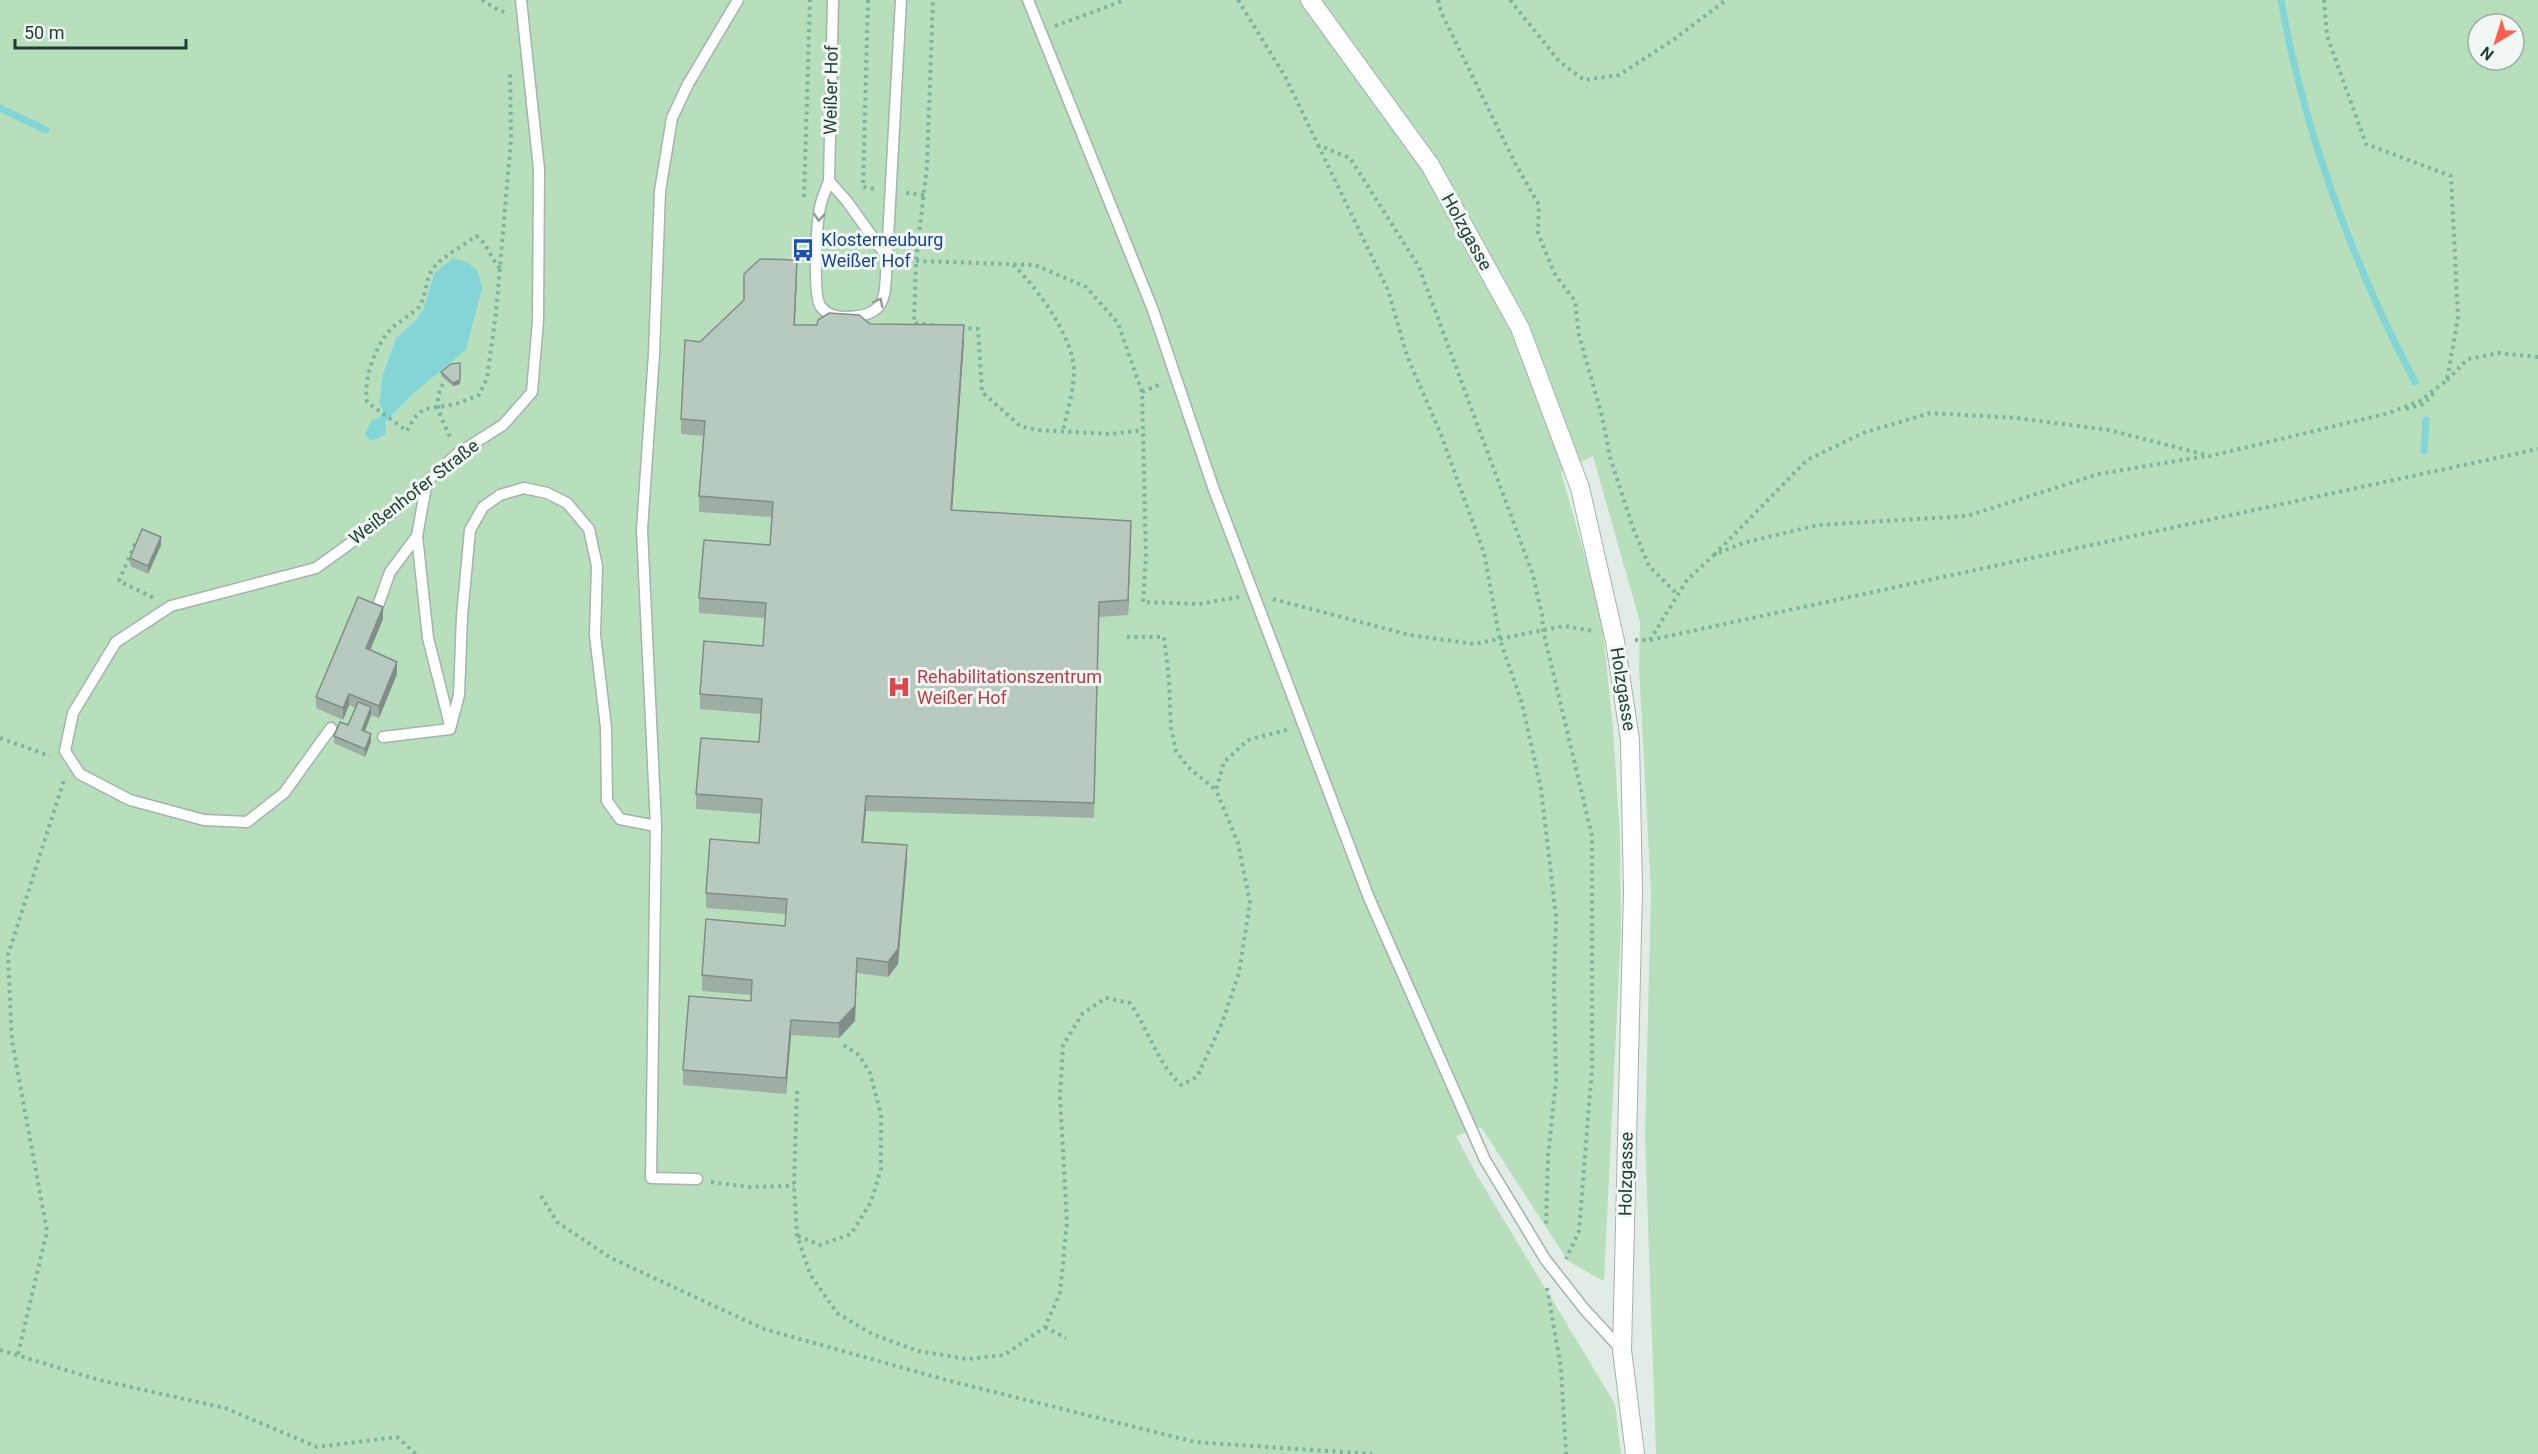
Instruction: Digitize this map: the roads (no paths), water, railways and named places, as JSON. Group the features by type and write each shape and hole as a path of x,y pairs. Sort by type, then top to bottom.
{"street":[{"name":"Holzgasse","path":"1310,0 1430,165 1520,328 1580,488 1616,641 1630,740 1633,891 1622,1350 1635,1454"}],"lane":[{"name":"Weißenhofer Straße","path":"331,728 284,793 247,822 204,820 130,800 80,774 66,751 73,713 116,642 171,606 316,568 392,513 457,454 503,425 532,392 538,321 539,169 524,17 520,0"},
{"path":"697,1179 651,1178 656,826 642,530 654,354 660,191 672,118 688,84 738,0"},
{"name":"Weißer Hof","path":"833,0 829,181 820,205 815,288 820,306 833,317 864,316 875,310 883,299 901,0"},
{"path":"1028,0 1153,310 1213,487 1369,897 1485,1160 1545,1259 1585,1310 1622,1350"},
{"path":"829,181 846,200 887,257"},
{"path":"427,481 417,536 428,638 445,698 450,729"},
{"path":"450,729 459,695 462,616 470,530 483,507 500,495 524,488 547,493 567,502 589,530 597,566 595,635 606,728 607,801 620,819 656,826"},
{"path":"376,610 390,572 417,536"},
{"path":"383,737 450,729"}],"water":[{"path":"453,258 468,263 478,271 482,289 466,350 415,392 385,423 386,433 377,439 370,440 365,434 371,421 380,417 383,410 379,404 383,374 396,338 416,320 423,310 434,274"}],"waterway":[{"path":"2281,0 2303,98 2333,196 2371,292 2415,382"},
{"path":"0,108 46,130"},
{"path":"2424,451 2426,420"}],"place":[{"name":"Klosterneuburg Weißer Hof","path":"803,250"},
{"name":"Rehabilitationszentrum Weißer Hof","path":"899,687"}]}
